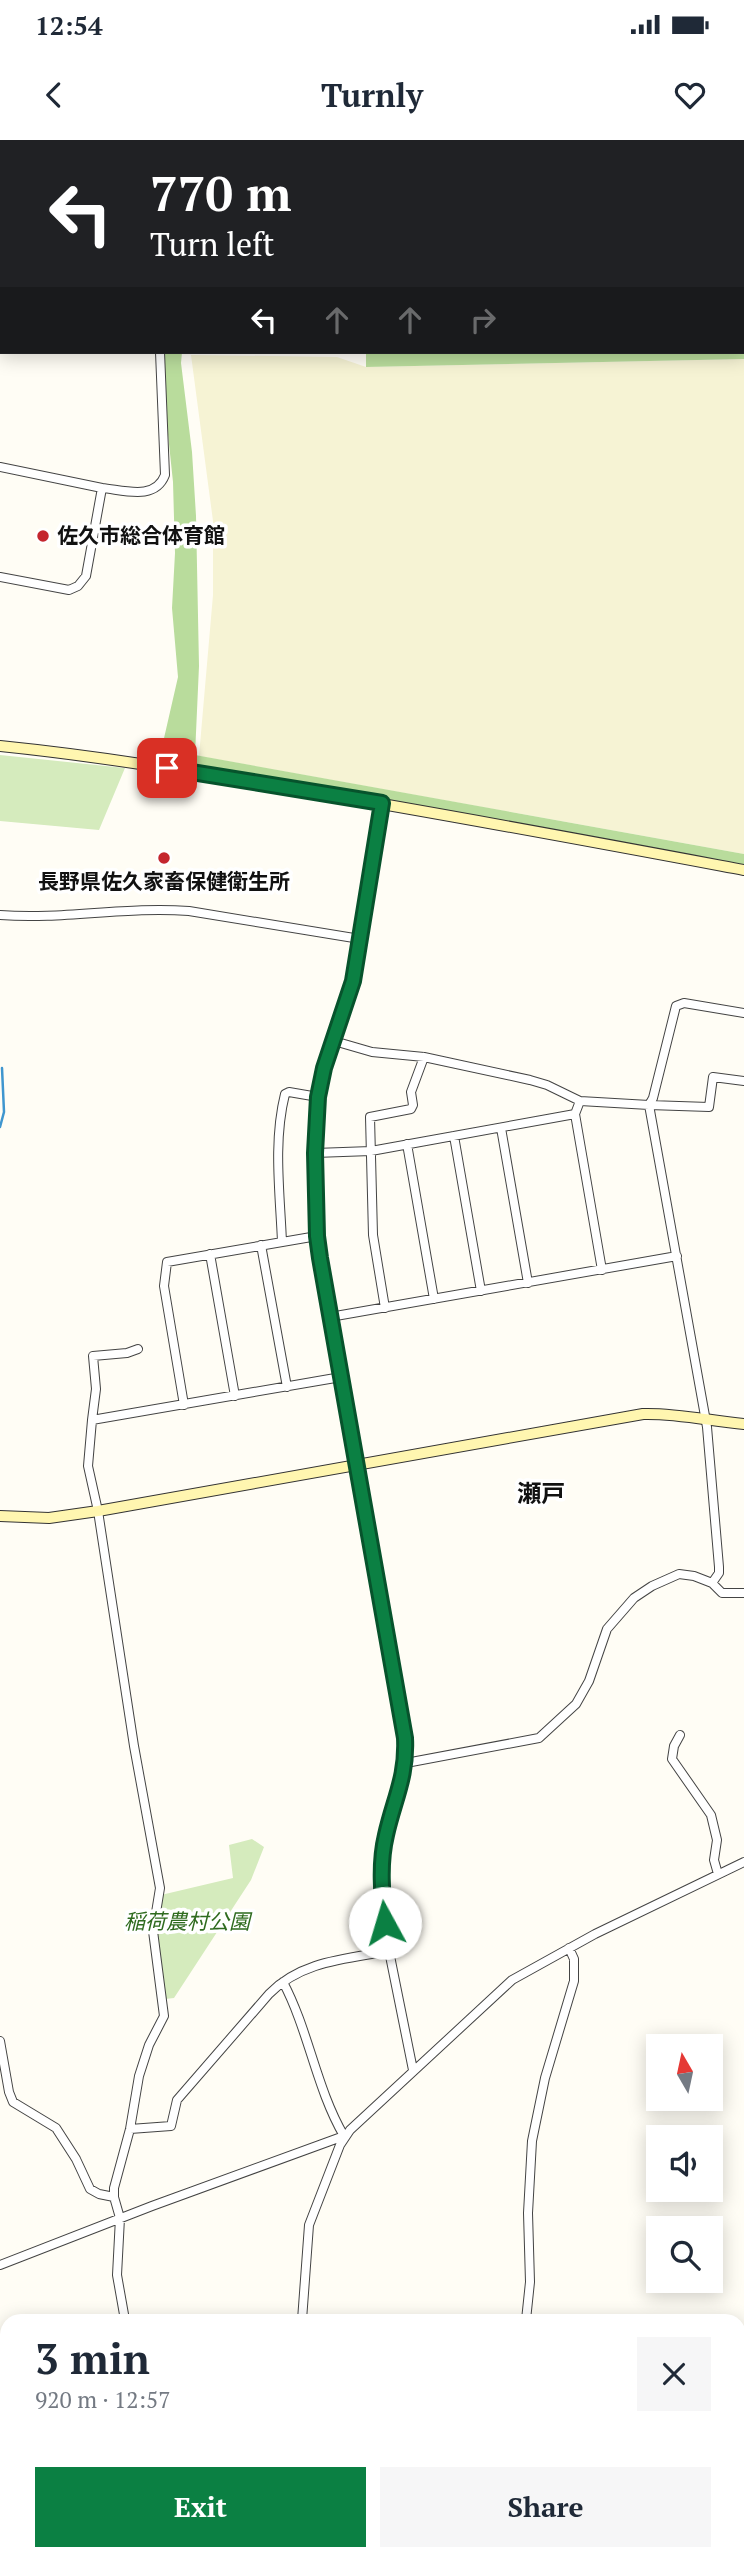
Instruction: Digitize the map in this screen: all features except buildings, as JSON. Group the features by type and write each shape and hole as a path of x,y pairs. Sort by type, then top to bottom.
{"street":[{"path":"0,467 102,488 149,491 163,481 165,475 160,354"},
{"path":"0,577 69,590 78,586 86,576 102,488"},
{"path":"0,746 129,761 382,803 744,870"},
{"path":"382,803 353,981 324,1068 318,1097 315,1153 317,1236 404,1731 406,1763 386,1836 381,1889 389,1951 413,2070"},
{"path":"0,915 41,917 164,909 360,939"},
{"path":"712,1583 719,1573 705,1417 649,1105 676,1006 684,1003 744,1013"},
{"path":"334,1041 372,1052 424,1058 539,1082 580,1101 709,1107 713,1077 744,1081"},
{"path":"385,1308 373,1235 370,1117 413,1108 411,1092 424,1058"},
{"path":"282,1242 279,1140 285,1094 289,1092 318,1097"},
{"path":"580,1101 575,1114 602,1270"},
{"path":"315,1153 371,1151 575,1114"},
{"path":"501,1128 528,1283"},
{"path":"454,1136 481,1291"},
{"path":"407,1144 434,1299"},
{"path":"184,1405 164,1286 167,1262 317,1236"},
{"path":"261,1245 287,1387"},
{"path":"211,1254 235,1396"},
{"path":"330,1317 677,1256"},
{"path":"124,2314 117,2275 120,2218 114,2197 139,2076 149,2045 164,2016 153,1931 160,1888 134,1746 98,1511 88,1465 96,1390 93,1356 127,1353 138,1349"},
{"path":"92,1420 341,1377"},
{"path":"0,1516 49,1518 98,1511 643,1414 705,1417 744,1424"},
{"path":"406,1763 539,1738 576,1704 589,1681 607,1629 634,1598 652,1586 679,1574 712,1583 722,1593 744,1593"},
{"path":"680,1735 674,1746 673,1759 711,1815 717,1840 714,1860 718,1874"},
{"path":"0,2265 344,2136 512,1980 569,1948 744,1861"},
{"path":"527,2314 530,2282 527,2213 533,2141 545,2078 574,1981 574,1959 569,1948"},
{"path":"130,2129 171,2126 177,2100 269,1994 283,1982 308,1967 389,1951"},
{"path":"283,1982 308,2042 323,2092 344,2136 309,2225 302,2314"},
{"path":"0,2041 10,2098 56,2128 76,2159 90,2189 114,2197"}],"shaded area":[{"path":"191,355 337,357 366,367 744,359 744,854 199,756 213,595 213,521"}],"green space":[{"path":"163,354 182,354 196,516 199,666 195,755 744,854 744,865 159,760 178,677 172,608 175,553 173,482 165,406"},
{"path":"366,354 744,354 744,359 366,367"},
{"path":"0,755 125,768 99,830 0,821"},
{"name":"稲荷農村公園","path":"252,1839 264,1847 251,1880 174,1998 165,1999 156,1932 161,1895 233,1878 229,1845"}],"waterway":[{"path":"0,1127 4,1112 2,1068"}],"place":[{"name":"佐久市総合体育館","path":"43,536"},
{"name":"長野県佐久家畜保健衛生所","path":"164,858"}],"district":[{"name":"瀬戸","path":"541,1494"}],"route":[{"path":"167,768 382,803 353,981 324,1068 318,1097 315,1153 320,1258 405,1738 406,1763 382,1860 381,1889 385,1923"}]}
